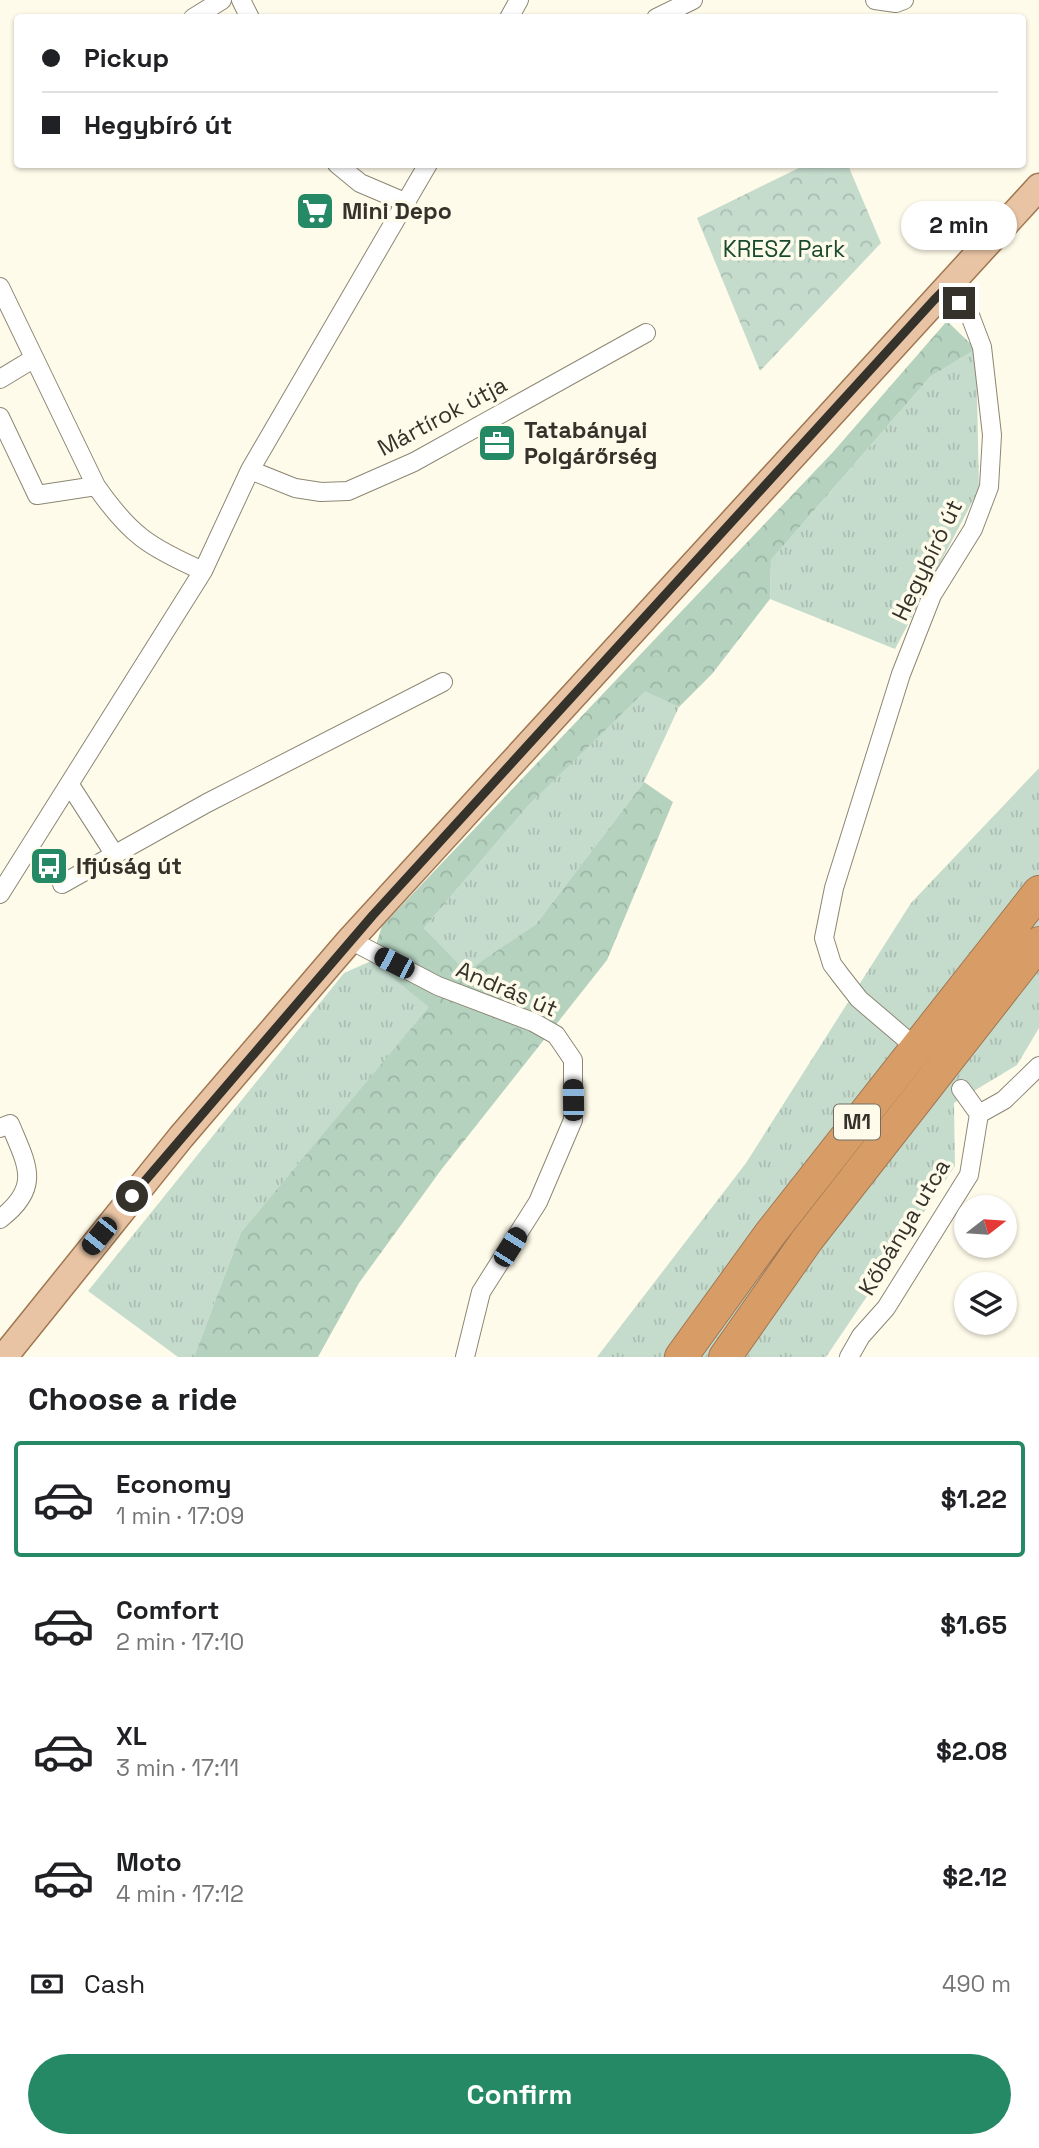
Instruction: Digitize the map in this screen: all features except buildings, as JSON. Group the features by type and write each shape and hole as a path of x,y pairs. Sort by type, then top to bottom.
{"highway":[{"name":"M1","path":"681,1357 770,1234 1039,892"},
{"name":"M1","path":"725,1357 807,1240 1039,943"}],"main road":[{"path":"4,1357 181,1137 351,940 1039,187"}],"street":[{"path":"199,14 222,0"},
{"path":"664,14 693,0"},
{"path":"875,0 896,3 904,0"},
{"path":"342,168 360,183 407,203"},
{"path":"0,894 203,571 250,470 426,168"},
{"path":"0,287 96,486 112,509 157,551 203,571"},
{"name":"Hegybíró út","path":"906,1040 859,999 832,964 824,938 834,888 901,674 932,595 973,529 989,487 992,435 982,347 971,318 946,288"},
{"name":"Mártírok útja","path":"250,470 295,488 321,492 348,491 414,462 646,333"},
{"path":"0,379 33,359"},
{"path":"0,417 37,495 96,486"},
{"path":"62,884 207,803 443,682"},
{"path":"70,785 116,855"},
{"name":"András út","path":"351,940 438,986 556,1035 573,1060 573,1120 538,1202 481,1292 464,1357"},
{"path":"961,1089 979,1114 1004,1100 1039,1066"},
{"name":"Kőbánya utca","path":"849,1357 861,1336 886,1308 969,1175 979,1114"},
{"path":"0,1128 9,1124 28,1168 26,1193 0,1219"}],"green space":[{"name":"KRESZ Park","path":"799,168 849,168 881,243 760,371 697,218"},
{"path":"947,321 976,349 930,377 771,560 770,599 712,674 679,707 645,691 528,806 424,928 466,972 536,924 644,782 673,802 607,960 441,1170 359,1283 318,1357 194,1357 241,1232 429,1007 371,961 382,926 833,452"},
{"path":"976,349 979,489 895,649 770,599 771,560 930,377"},
{"path":"645,690 679,707 644,782 536,924 466,973 424,928 528,806"},
{"path":"1039,768 1039,1028 1017,1065 954,1103 955,1166 826,1357 597,1357 746,1163 911,903"},
{"path":"371,961 430,1007 241,1232 194,1357 178,1357 88,1291 344,973"}],"place":[{"name":"Mini Depo","path":"315,211"},
{"name":"Tatabányai Polgárőrség","path":"497,443"},
{"name":"Ifjúság út","path":"49,866"}],"route":[{"path":"132,1196 373,915 934,300 946,288 959,303"}]}
